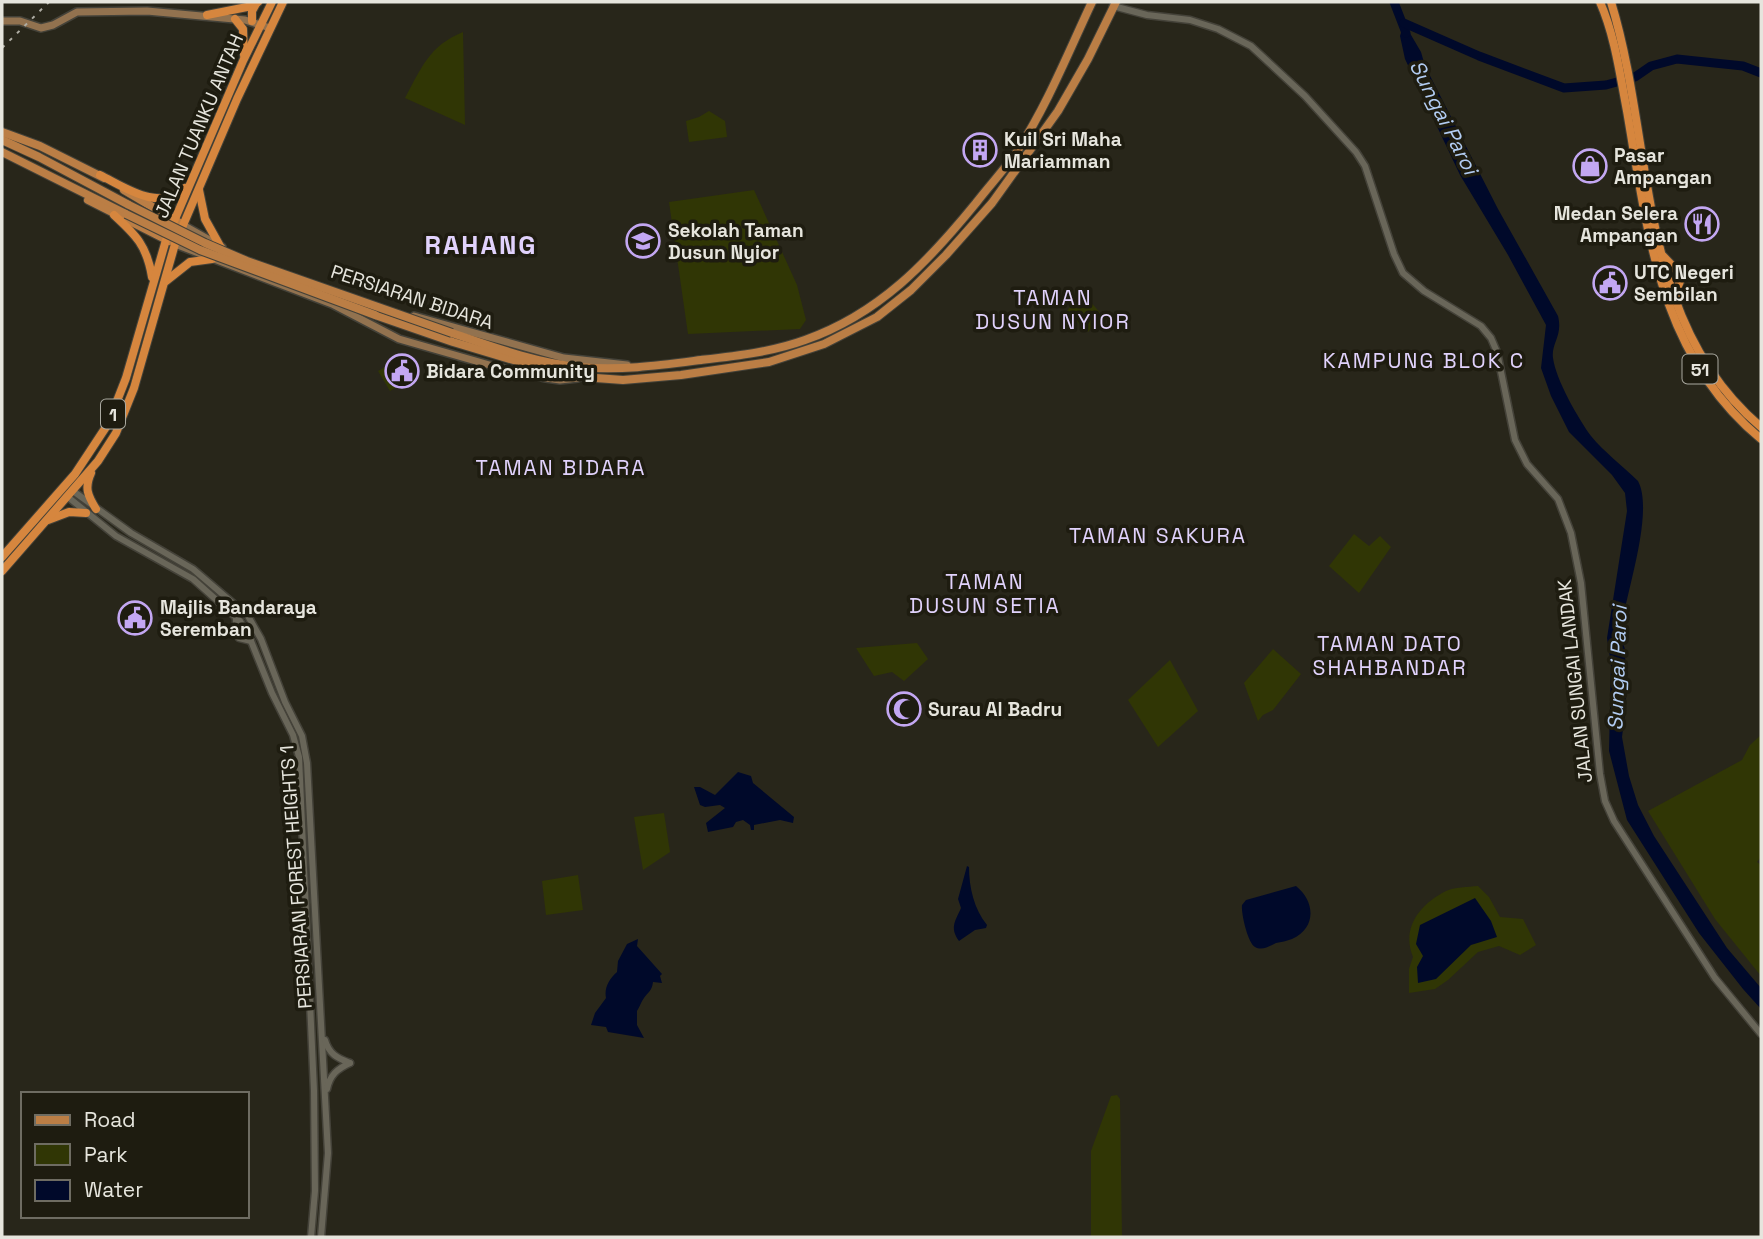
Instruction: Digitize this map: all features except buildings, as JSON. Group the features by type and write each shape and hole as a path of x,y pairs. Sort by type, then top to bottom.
{"highway":[{"path":"256,23 252,11 258,2"},
{"path":"207,15 258,2"},
{"name":"JALAN TUANKU ANTAH","path":"166,240 243,61 256,23 272,2"},
{"name":"JALAN TUANKU ANTAH","path":"175,244 283,2"},
{"name":"51","path":"1600,2 1629,99 1653,220 1677,307 1702,356 1735,400 1761,427"},
{"name":"51","path":"1611,2 1626,57 1629,99 1651,250 1669,310 1710,384 1727,406 1761,439"},
{"path":"235,19 243,29 243,61"},
{"path":"100,175 156,200 177,195 190,183"},
{"path":"199,187 205,219 220,246"},
{"path":"114,215 145,249 153,280"},
{"name":"1","path":"2,557 75,474 108,424 126,378 166,240"},
{"name":"1","path":"2,571 98,461 125,415 175,244"},
{"path":"1661,253 1682,276 1677,289 1677,307"},
{"path":"163,284 190,262 212,259"},
{"path":"96,509 86,488 98,461"},
{"path":"45,521 69,512 86,513"}],"main road":[{"name":"PERSIARAN BIDARA","path":"127,209 247,261 524,356 556,363 612,368 741,356 807,340 865,311 900,285 939,249 1015,154 1047,99 1092,2"},
{"name":"PERSIARAN BIDARA","path":"127,209 200,250 375,315 537,367 582,377 622,380 768,362 824,344 877,317 911,290 947,255 992,204 1058,111 1088,59 1114,4"},
{"name":"JALAN TUANKU ANTAH","path":"2,21 20,21 41,28 53,25 77,12 91,10 207,15 270,28"},
{"path":"2,132 40,146 100,175 183,225"},
{"path":"2,140 39,157 127,209"},
{"path":"2,152 71,187 127,209"},
{"path":"71,187 96,206 175,244"},
{"path":"142,228 152,220 153,215 148,205"},
{"name":"PERSIARAN BIDARA","path":"183,225 220,246 404,313 564,358 642,366"},
{"path":"194,251 189,238 197,233"},
{"name":"PERSIARAN BIDARA","path":"175,244 332,304 399,339 500,368 546,378 560,380 582,377"}],"street":[{"name":"JALAN SUNGAI LANDAK","path":"1114,4 1147,15 1190,20 1218,29 1247,43 1305,96 1350,144 1365,166 1394,254 1403,273 1424,291 1481,326 1491,338 1497,352 1516,440 1527,464 1558,499 1567,518 1578,564 1605,801 1614,821 1716,978 1761,1034"},
{"name":"PERSIARAN FOREST HEIGHTS 1","path":"70,494 131,533 177,558 248,616 261,639 279,690 302,736 307,753 326,1098 327,1180 321,1237"},
{"name":"PERSIARAN FOREST HEIGHTS 1","path":"70,494 86,513 130,545 156,556 193,579 236,616 251,641 296,742 299,757 314,1091 315,1191 311,1237"},
{"path":"236,616 237,634 251,641"},
{"path":"322,1032 327,1049 334,1057 350,1063 337,1069 332,1075 326,1098"}],"green space":[{"path":"463,32 465,125 405,98 434,51"},
{"path":"709,111 725,121 727,137 689,142 686,121"},
{"path":"754,190 797,285 806,320 800,329 688,334 669,202"},
{"path":"1082,292 1102,315 1088,332 1066,312"},
{"path":"390,364 402,384 390,391 378,371"},
{"path":"1354,534 1369,546 1380,536 1391,547 1359,593 1329,566"},
{"path":"917,643 928,659 904,681 892,672 874,676 856,648"},
{"path":"1273,649 1301,674 1273,710 1258,721 1244,683"},
{"path":"1170,660 1198,711 1158,747 1128,700"},
{"path":"1761,735 1761,857 1757,862 1761,865 1761,976 1715,919 1648,811 1742,760 1750,745"},
{"path":"664,813 670,852 643,870 634,817"},
{"path":"578,875 583,910 546,915 542,881"},
{"path":"1478,886 1489,897 1500,917 1523,919 1536,945 1520,955 1499,946 1478,952 1435,989 1409,993 1409,969 1413,957 1409,936 1415,918 1428,903 1446,891"},
{"path":"1117,1095 1120,1099 1122,1237 1091,1237 1091,1151 1111,1096"}],"water":[{"name":"Sungai Paroi","path":"1404,23 1498,209 1558,316 1559,329 1553,358 1568,398 1591,436 1638,481 1642,495 1641,534 1620,636 1625,649 1626,706 1622,737 1629,776 1638,805 1654,836 1727,948 1761,988 1761,1009 1699,933 1627,820 1609,751 1611,664 1607,638 1627,511 1625,493 1612,475 1569,432 1551,396 1541,368 1546,325 1460,175 1405,59 1400,36"},
{"path":"738,772 751,776 753,783 794,817 793,823 780,820 754,825 754,830 751,830 750,825 743,820 736,822 733,827 708,832 706,823 725,808 720,805 700,805 694,787 700,787 715,795"},
{"path":"967,866 976,905 987,925 986,928 975,930 959,941 954,928 961,908 958,899"},
{"path":"1296,886 1310,906 1306,928 1292,939 1269,947 1255,947 1246,928 1242,905 1246,900"},
{"path":"1475,898 1491,921 1497,937 1471,945 1436,979 1418,983 1417,967 1423,956 1416,944 1420,925"},
{"path":"638,939 637,946 662,974 662,983 653,982 637,1011 637,1025 644,1038 608,1032 606,1027 591,1025 595,1013 606,998 608,984 617,972 618,961 627,944"}],"waterway":[{"path":"1394,2 1406,33"},
{"path":"1404,23 1479,56 1564,88 1606,85 1635,77 1651,66 1677,59 1743,66 1761,73"}],"railway":[{"path":"2,48 49,2"}],"place":[{"name":"Kuil Sri Maha Mariamman","path":"980,150"},
{"name":"Pasar Ampangan","path":"1590,166"},
{"name":"Medan Selera Ampangan","path":"1702,224"},
{"name":"Sekolah Taman Dusun Nyior","path":"643,241"},
{"name":"UTC Negeri Sembilan","path":"1610,283"},
{"name":"Bidara Community","path":"402,371"},
{"name":"Majlis Bandaraya Seremban","path":"135,618"},
{"name":"Surau Al Badru","path":"904,709"}],"district":[{"name":"RAHANG","path":"481,245"},
{"name":"TAMAN DUSUN NYIOR","path":"1053,309"},
{"name":"KAMPUNG BLOK C","path":"1424,360"},
{"name":"TAMAN BIDARA","path":"561,467"},
{"name":"TAMAN SAKURA","path":"1158,535"},
{"name":"TAMAN DUSUN SETIA","path":"985,593"},
{"name":"TAMAN DATO SHAHBANDAR","path":"1390,655"}]}
